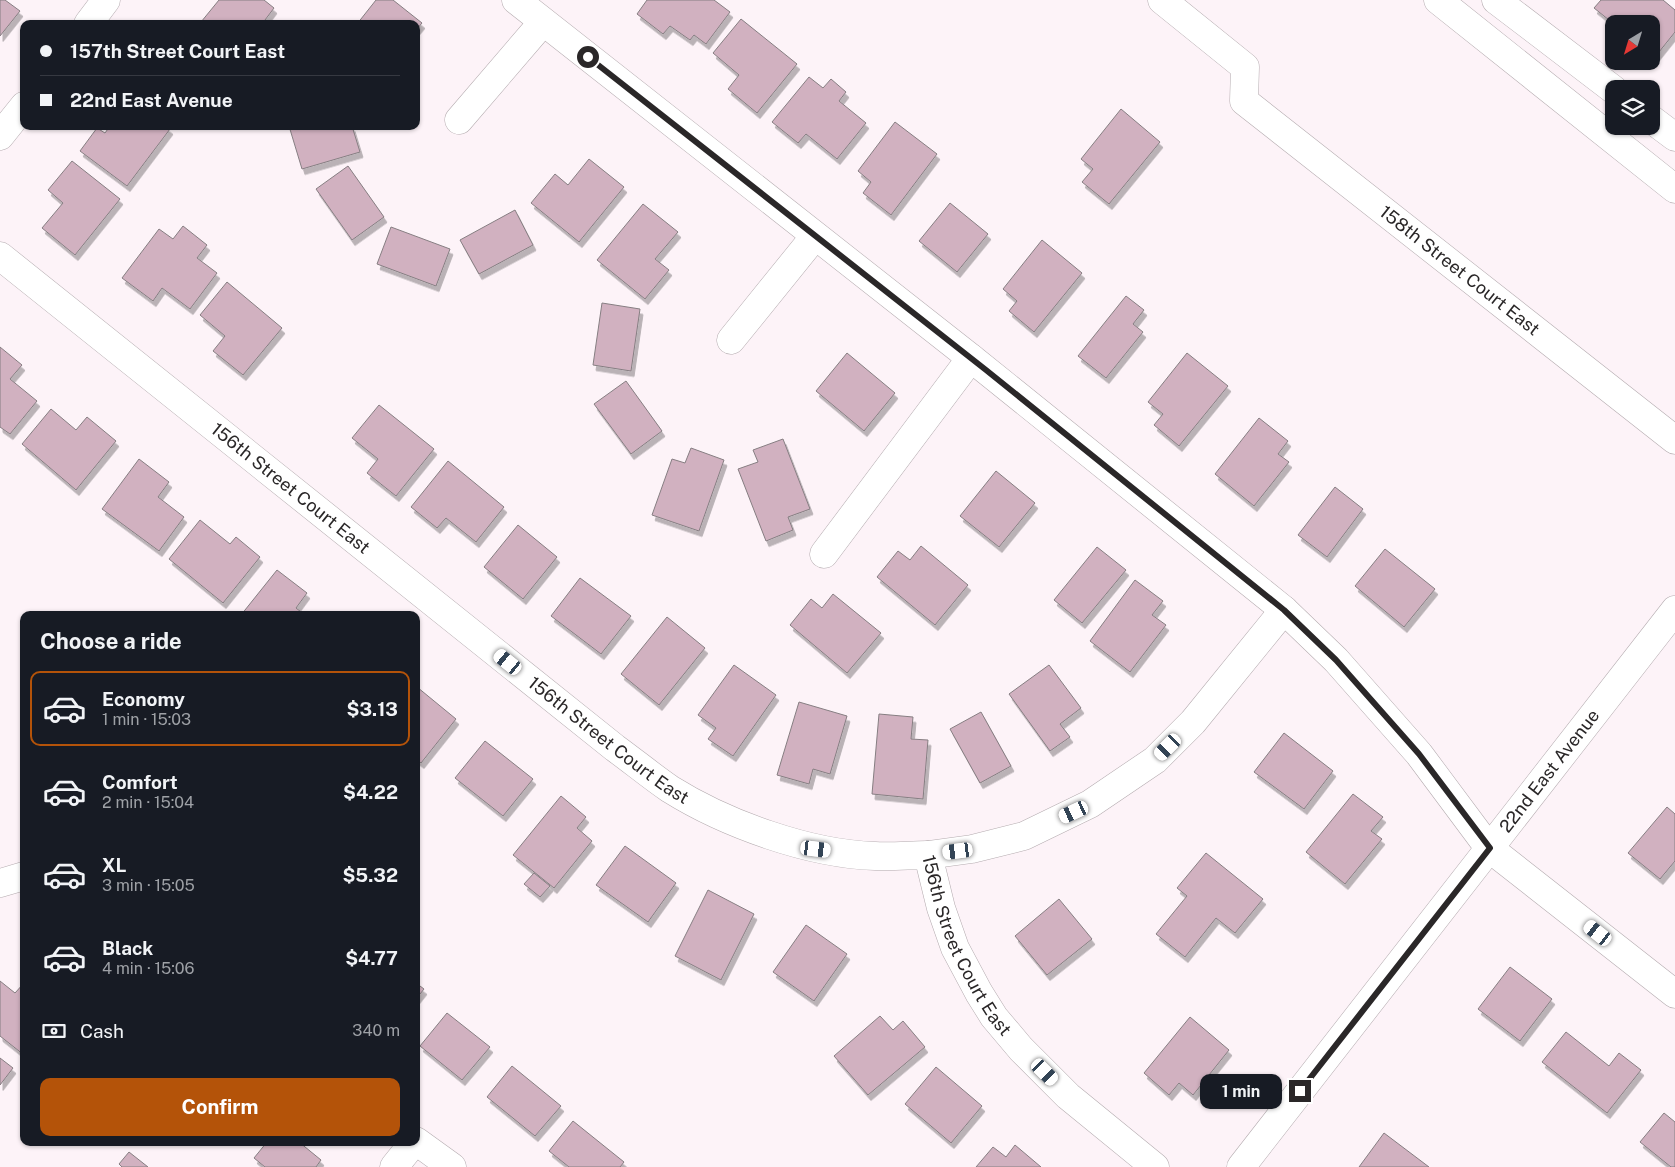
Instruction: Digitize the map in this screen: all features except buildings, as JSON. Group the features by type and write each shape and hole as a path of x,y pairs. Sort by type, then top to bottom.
{"street":[{"path":"91,20 106,0"},
{"path":"516,0 971,358 1284,610 1336,660 1419,754 1490,848 1675,994"},
{"name":"158th Street Court East","path":"1162,0 1245,67 1244,101 1675,440"},
{"path":"1438,0 1675,189"},
{"path":"1496,0 1605,83"},
{"path":"460,120 543,22"},
{"path":"0,136 20,111"},
{"path":"1660,126 1675,137"},
{"path":"732,340 815,236"},
{"name":"156th Street Court East","path":"0,256 600,735 670,788 718,816 775,837 816,849 874,856 928,855 941,908 955,948 994,1017 1021,1049 1068,1096 1155,1167"},
{"path":"824,554 971,358"},
{"path":"928,855 972,849 1024,836 1090,804 1156,760 1193,722 1284,610"},
{"name":"22nd East Avenue","path":"1241,1167 1675,610"},
{"path":"0,883 20,877"},
{"path":"420,1145 452,1167"},
{"path":"394,1167 412,1146"}],"route":[{"path":"588,57 986,370 1284,610 1336,660 1419,754 1490,848 1300,1091"}]}
